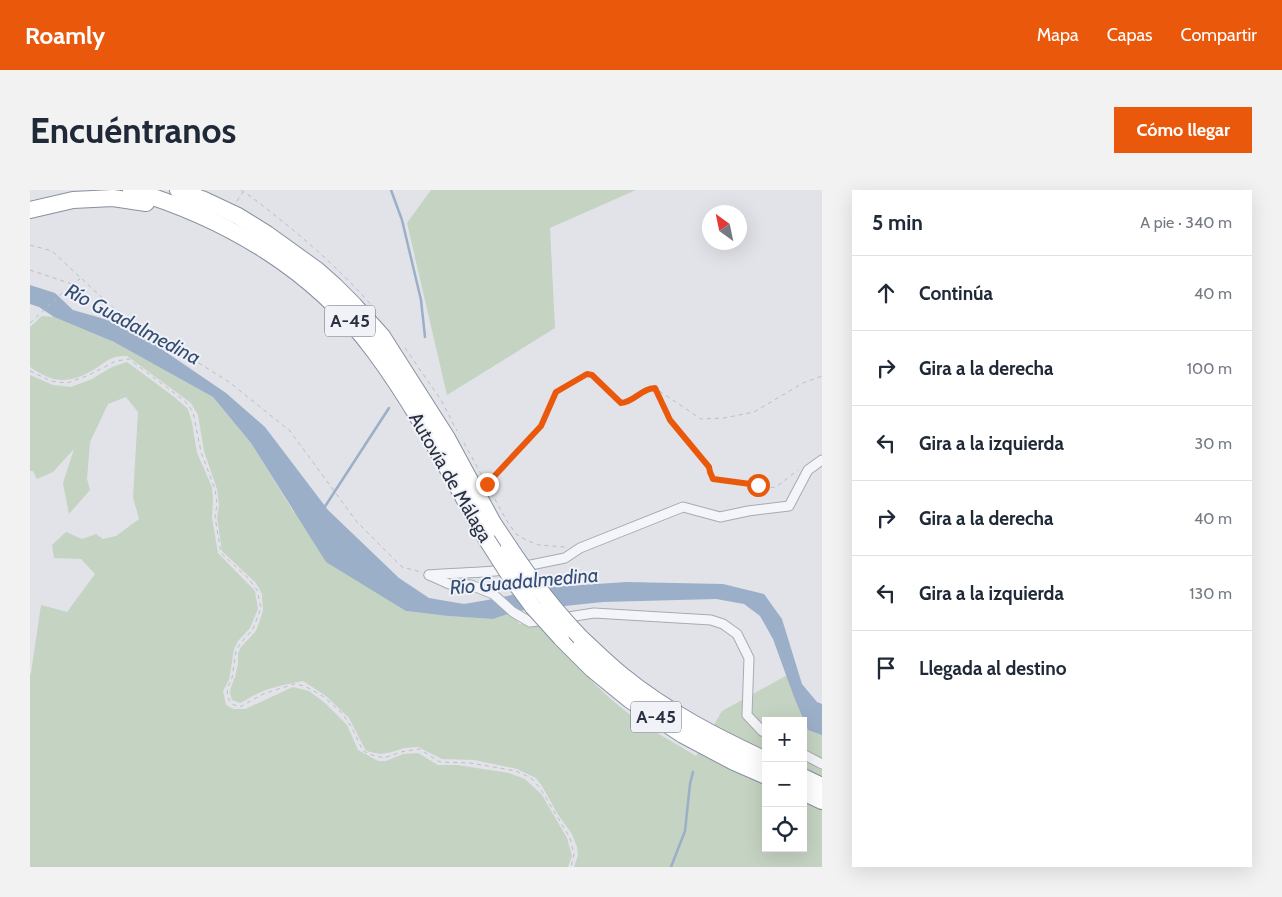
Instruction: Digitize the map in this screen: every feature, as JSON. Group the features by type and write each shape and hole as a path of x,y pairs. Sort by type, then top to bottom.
{"highway":[{"name":"Autovía de Málaga","path":"131,190 200,214 231,230 290,266 318,290 344,315 374,350 434,444 486,540 533,607 561,638 592,669 630,700 683,735 762,774"},
{"name":"Autovía de Málaga","path":"178,190 238,216 267,234 317,270 382,336 447,438 493,523 535,585 580,637 622,676 665,707 718,738 762,758"},
{"path":"208,190 240,195 307,255 317,270"},
{"path":"30,210 74,200 113,198 157,205 198,220 228,235 260,247"},
{"path":"807,779 822,786"},
{"path":"807,794 822,800"}],"street":[{"path":"429,575 453,572 496,571 565,558 580,548 683,507 720,517 748,510 789,506 808,470 822,460"},
{"path":"429,575 449,584 471,585 493,594 513,612 530,622 594,613 711,620 723,624 737,634 749,658 747,715 762,731"},
{"path":"807,756 822,764"}],"path":[{"path":"30,245 52,251 111,306 229,382 290,431 357,522 402,567 429,575"},
{"path":"30,270 72,284"},
{"path":"30,323 81,278"},
{"path":"30,371 52,381 67,383 89,375 116,361 129,359 185,400 193,412 201,452 215,489 217,504 214,517 221,553 248,578 257,590 261,608 253,629 236,651 227,696 232,704 240,706 263,694 294,684 305,686 324,697 342,713 363,751 372,755 384,758 418,749 440,762 471,763 516,771 531,778 540,788 570,838 574,854 571,867"},
{"path":"580,548 540,545 516,534 487,484 541,426 556,392 587,374 592,375 621,403 628,402 649,388 655,388 701,419 724,418 754,412 803,382 822,376"},
{"path":"655,388 670,420 709,467 713,479 758,485 765,488 776,487 799,469"}],"green space":[{"path":"431,190 636,190 550,228 555,328 447,395 407,223"},
{"path":"42,316 54,317 114,342 213,397 251,443 293,511 406,611 493,619 509,613 520,624 539,623 585,674 623,710 696,756 722,711 791,673 822,721 822,867 574,867 578,855 572,834 536,778 517,769 474,760 442,759 418,747 404,748 380,754 366,751 349,718 326,696 303,681 266,690 240,703 232,700 230,693 238,664 238,653 256,631 263,611 262,594 256,583 222,551 217,518 219,505 217,489 204,451 198,415 191,403 127,356 112,358 86,374 62,380 47,377 30,367 30,327"},
{"path":"127,362 188,409 197,453 212,487 212,518 218,553 255,591 258,609 250,628 238,641 234,649 229,680 223,691 226,705 233,709 245,709 293,687 309,691 325,703 347,725 358,750 378,761 386,761 403,754 418,753 438,765 457,765 509,773 525,779 542,795 567,838 572,856 568,867 30,867 30,675 41,605 67,612 95,574 81,559 54,558 52,545 66,532 82,539 96,534 103,539 116,536 139,519 133,497 138,412 126,397 108,404 90,442 87,479 90,490 69,514 63,483 74,449 53,472 37,479 33,471 30,471 30,375 53,385 71,387 92,379 112,367"}],"water":[{"path":"30,285 55,293 73,310 108,320 160,348 226,393 265,427 328,510 399,578 429,598 464,604 550,587 627,582 723,584 764,594 782,619 802,684 817,702 822,704 822,735 808,730 807,717 802,717 773,639 760,616 744,604 716,599 603,602 517,611 493,619 406,611 326,562 251,443 213,397 114,342 54,317 39,307 30,304"}],"waterway":[{"path":"391,190 402,220 421,300 425,337"},
{"path":"324,508 389,408"},
{"path":"671,867 685,831 693,772"}],"route":[{"path":"487,484 541,426 556,392 587,374 592,375 621,403 628,402 649,388 655,388 670,420 709,467 713,479 758,485"}],"water label":[{"name":"Río Guadalmedina","path":"133,324"},
{"name":"Río Guadalmedina","path":"524,581"}]}
